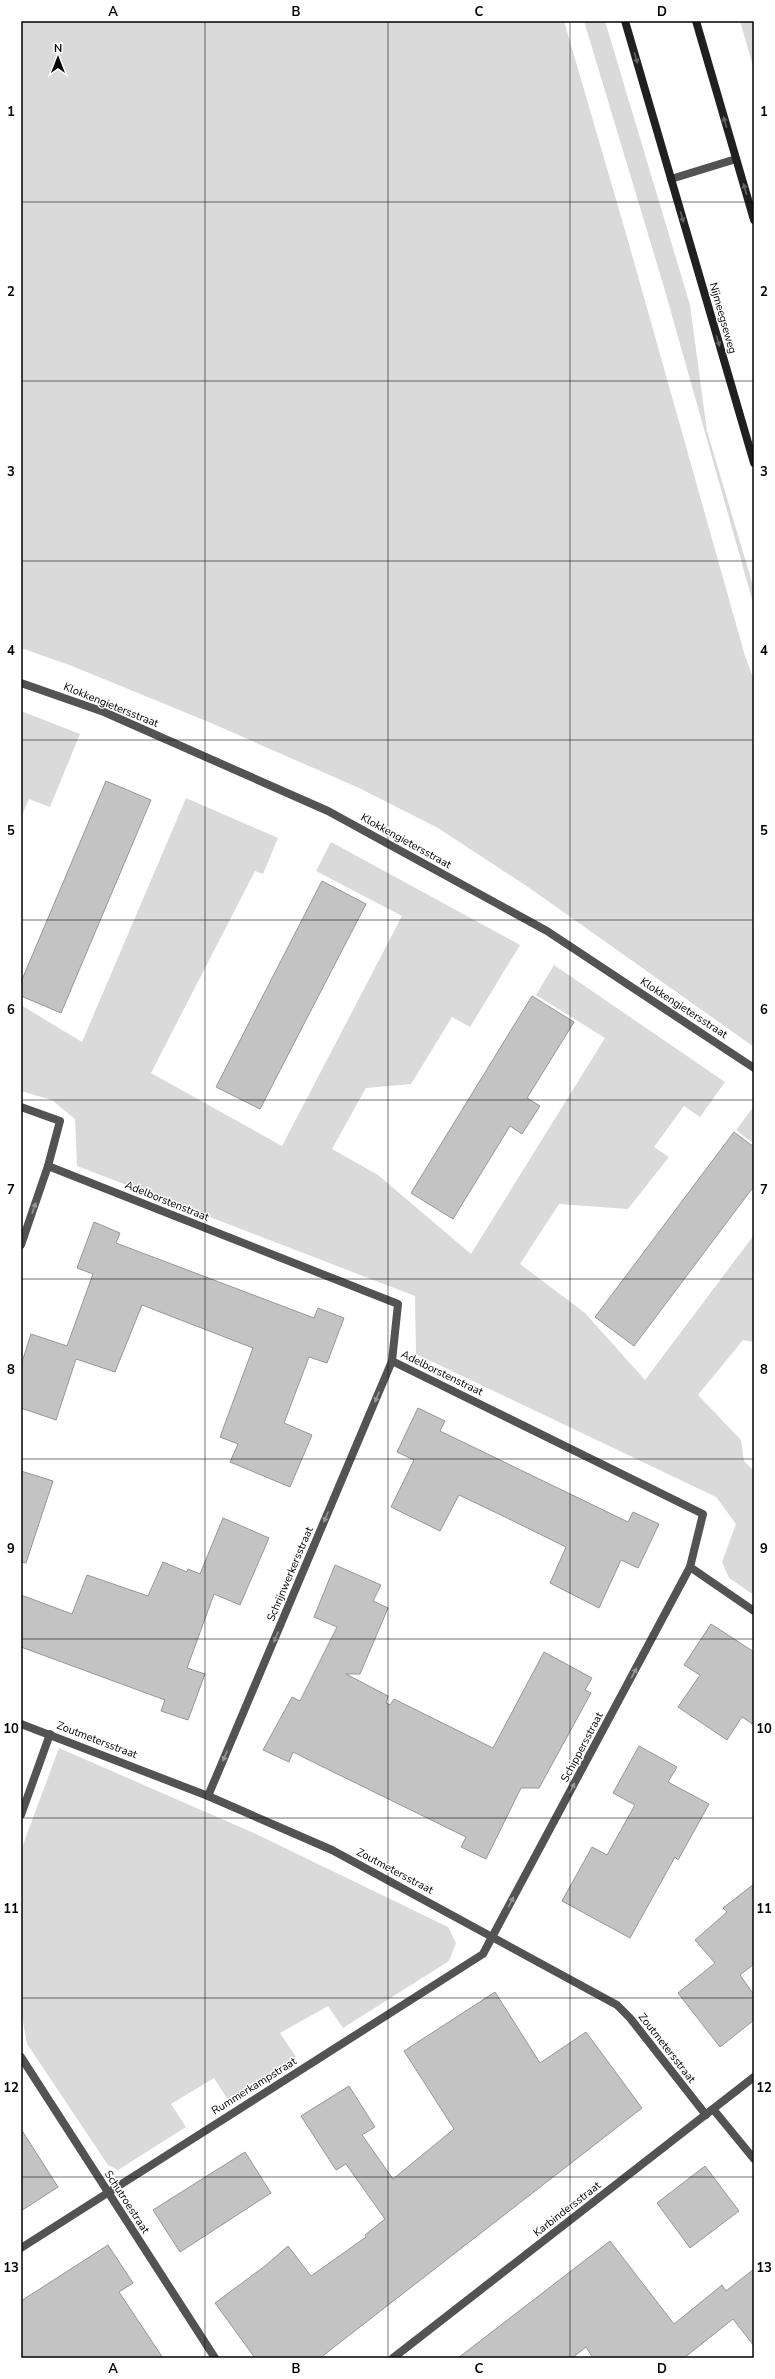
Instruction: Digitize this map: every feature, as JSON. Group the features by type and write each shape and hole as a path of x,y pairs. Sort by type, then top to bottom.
{"main road":[{"name":"Nijmeegseweg","path":"625,21 754,463"},
{"path":"696,21 754,220"}],"street":[{"path":"671,179 736,159"},
{"name":"Klokkengietersstraat","path":"21,683 104,712 328,811 547,931 754,1068"},
{"path":"21,1107 60,1121 48,1166 21,1245"},
{"name":"Adelborstenstraat","path":"48,1166 398,1304 392,1361 703,1514 690,1567"},
{"name":"Schrijnwerkersstraat","path":"208,1796 392,1361"},
{"path":"690,1567 754,1610"},
{"name":"Schippersstraat","path":"492,1937 690,1567"},
{"name":"Zoutmetersstraat","path":"21,1724 208,1796 332,1850 618,2006 706,2115"},
{"path":"21,1815 50,1734"},
{"name":"Rummerkampstraat","path":"21,2248 483,1954 492,1937"},
{"name":"Schutroestraat","path":"21,2057 215,2358"},
{"name":"Karbindersstraat","path":"393,2358 754,2077"},
{"path":"713,2109 754,2159"}],"shaded area":[{"path":"21,21 564,21 627,237 745,656 754,680 754,1047 528,887 438,828 359,788 211,723 72,666 21,648"},
{"path":"584,21 605,21 690,305 707,431 754,589 754,606 663,284"},
{"path":"740,21 754,21 754,69"},
{"path":"21,711 80,734 50,807 29,799 21,818"},
{"path":"186,798 278,838 263,874 255,871 151,1073 282,1146 402,916 316,871 331,842 520,945 470,1027 452,1017 411,1084 366,1088 332,1149 378,1175 471,1254 605,1038 536,995 554,965 725,1082 700,1117 684,1106 654,1147 669,1157 628,1209 559,1204 520,1264 585,1313 645,1380 754,1235 754,1342 743,1340 698,1395 741,1440 744,1461 754,1471 754,1595 729,1578 722,1562 736,1524 716,1497 416,1354 415,1296 77,1166 75,1119 52,1100 21,1091 21,1005 82,1042"},
{"path":"754,1106 754,1144 736,1130"},
{"path":"59,1748 256,1834 448,1927 456,1943 449,1961 343,2028 328,2006 280,2033 296,2057 228,2100 214,2078 171,2104 186,2127 118,2170 108,2165 27,2044 21,2010 21,1850"}],"building":[{"path":"106,781 151,800 61,1013 21,996 21,982"},
{"path":"322,881 366,904 260,1109 216,1087"},
{"path":"532,996 574,1022 527,1098 540,1106 522,1134 510,1126 453,1219 411,1193"},
{"path":"734,1132 754,1147 754,1186 634,1346 595,1317"},
{"path":"94,1222 120,1233 116,1243 314,1318 318,1308 344,1318 327,1363 309,1357 284,1423 312,1435 290,1487 230,1462 238,1444 220,1437 253,1348 142,1305 115,1372 76,1359 56,1420 21,1408 21,1365 31,1334 67,1346 93,1274 77,1268"},
{"path":"418,1408 445,1421 440,1431 628,1522 633,1512 659,1524 638,1568 621,1560 599,1608 550,1583 566,1547 503,1516 459,1495 440,1531 391,1507 414,1460 397,1452"},
{"path":"21,1471 53,1481 26,1563 21,1562"},
{"path":"223,1518 269,1538 240,1605 214,1594 187,1668 205,1674 188,1720 161,1711 165,1700 21,1647 21,1595 72,1614 87,1575 148,1596 163,1562 187,1572 188,1569 200,1574"},
{"path":"335,1565 381,1585 373,1601 388,1608 360,1674 346,1674 388,1696 386,1703 390,1705 394,1699 493,1748 544,1652 592,1678 585,1690 591,1693 539,1788 521,1788 486,1859 461,1847 466,1837 293,1752 289,1762 263,1750 292,1697 300,1701 337,1627 314,1617"},
{"path":"711,1624 754,1652 754,1725 742,1717 727,1740 678,1707 700,1675 684,1665"},
{"path":"639,1746 677,1767 668,1782 709,1804 678,1860 675,1857 630,1938 562,1901 592,1847 607,1855 635,1805 613,1793"},
{"path":"754,1884 754,1964 740,1975 754,1995 754,2020 720,2047 678,1993 715,1963 695,1940 727,1912 723,1908"},
{"path":"495,1992 540,2063 586,2032 642,2108 320,2358 255,2358 215,2303 265,2266 288,2246 311,2276 366,2237 365,2235 385,2219 346,2164 336,2170 301,2116 349,2086 375,2127 362,2135 393,2179 454,2129 404,2051"},
{"path":"21,2129 58,2187 21,2211"},
{"path":"245,2152 271,2193 180,2252 153,2210"},
{"path":"705,2166 739,2211 690,2248 657,2203"},
{"path":"610,2241 674,2324 722,2285 726,2291 754,2269 754,2346 733,2319 684,2358 593,2358 586,2347 572,2358 458,2358"},
{"path":"108,2245 133,2283 119,2292 163,2358 21,2358 21,2301"}]}
